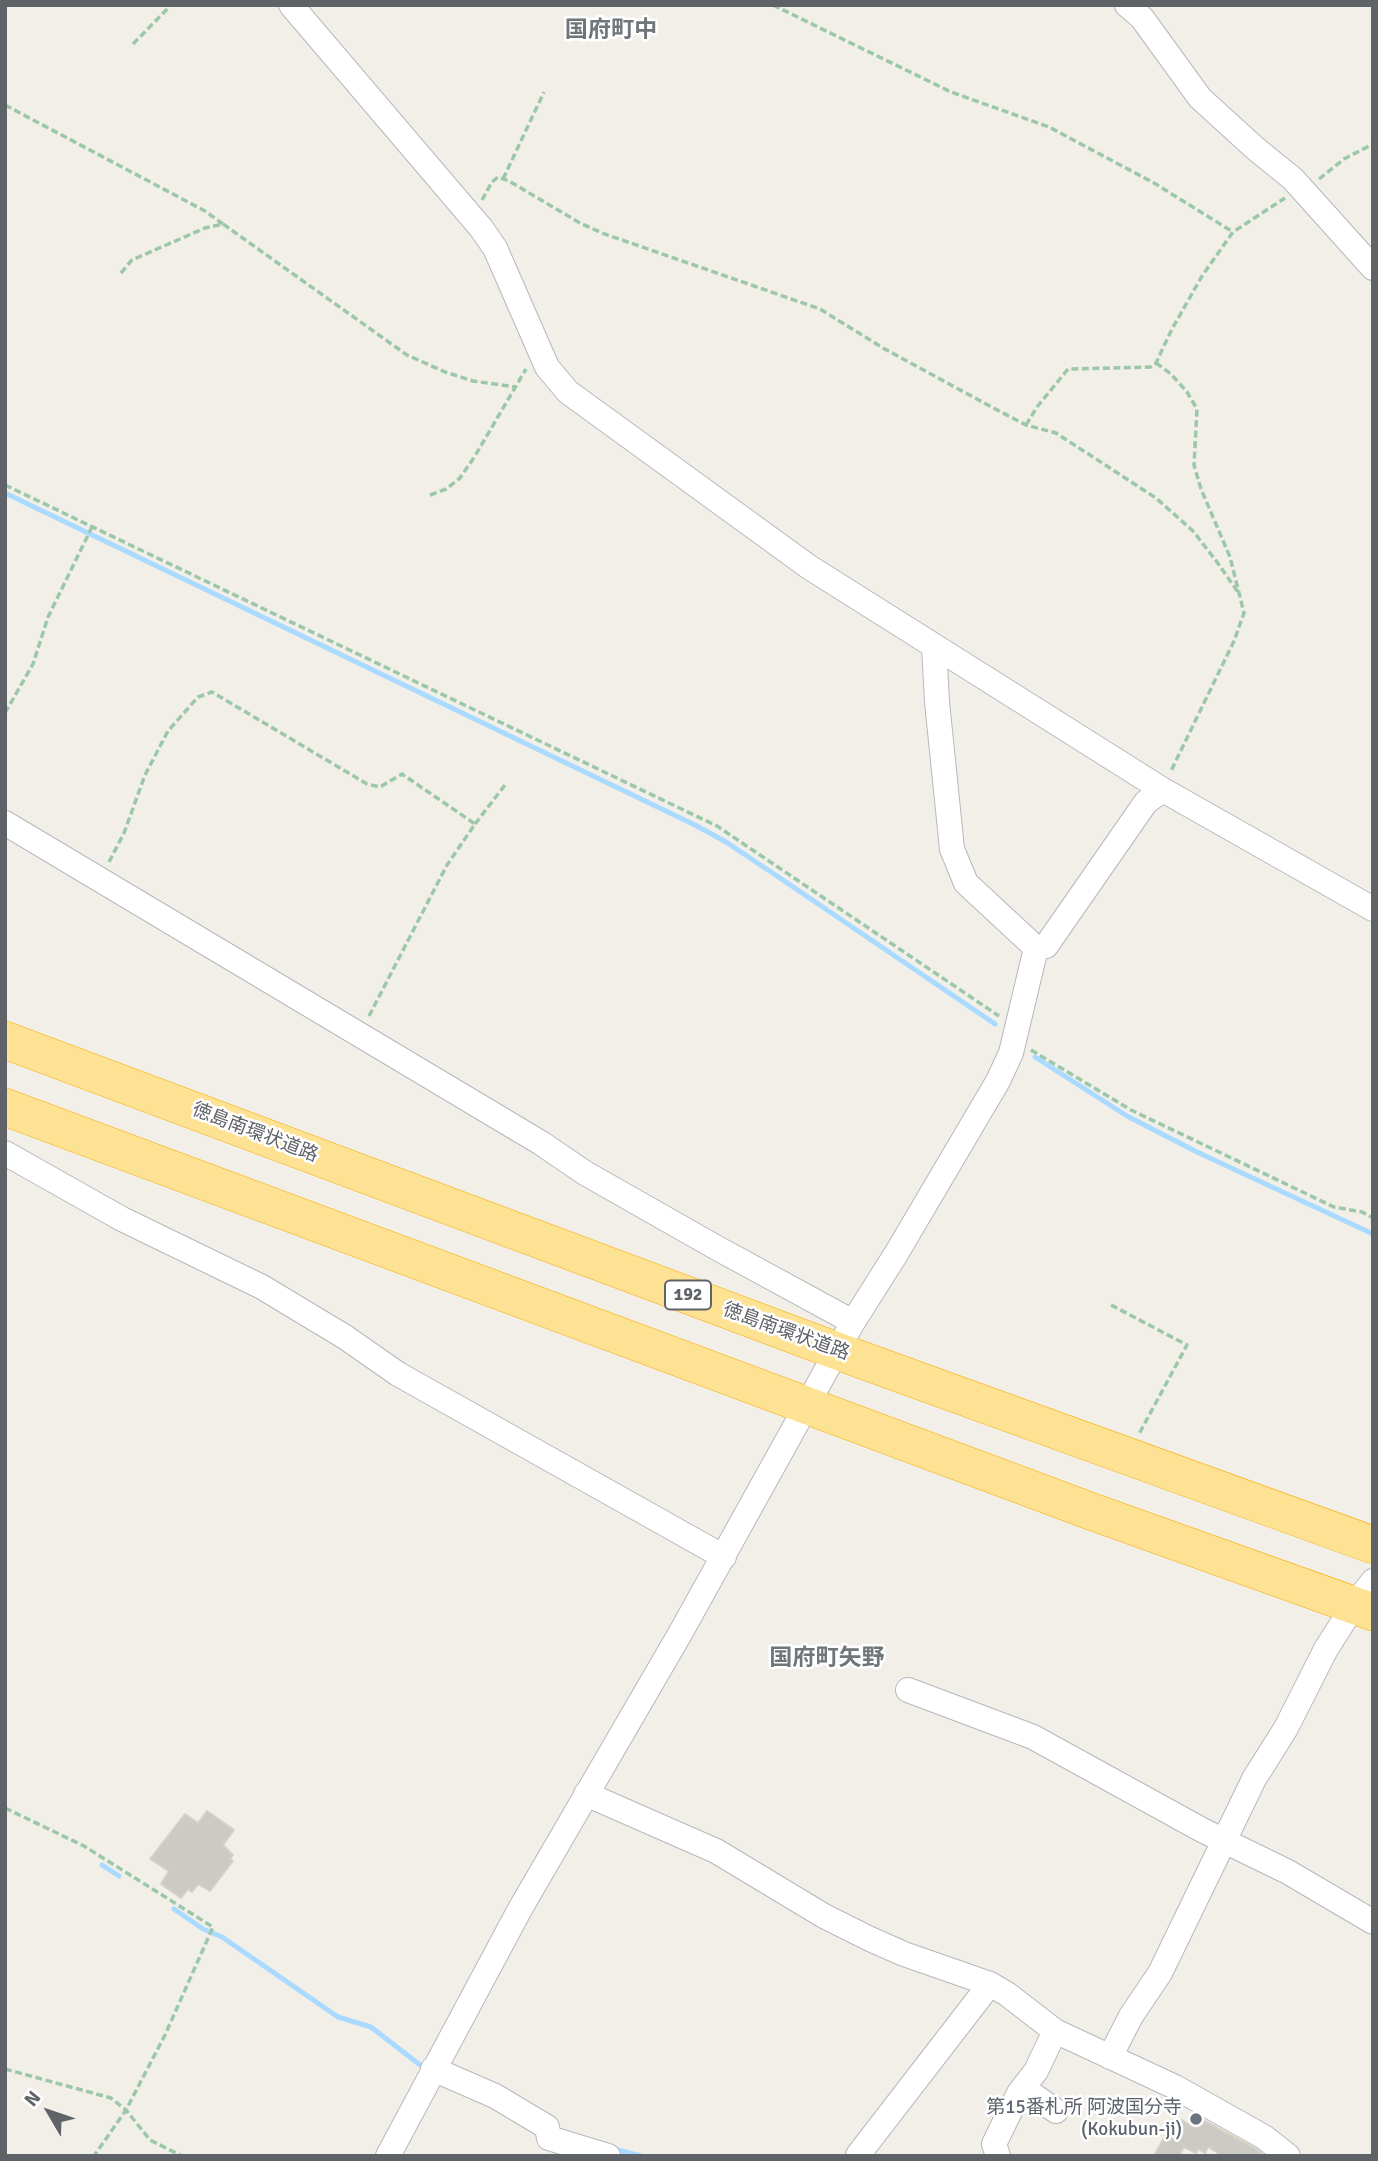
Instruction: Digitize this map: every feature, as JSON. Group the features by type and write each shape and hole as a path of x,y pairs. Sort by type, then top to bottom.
{"highway":[{"name":"徳島南環状道路","path":"5,1040 845,1337 1128,1456 1373,1545"},
{"path":"5,1107 1093,1513 1366,1599"}],"street":[{"path":"291,5 473,218 495,248 539,352 547,367 568,392 809,567 1163,790 1373,909"},
{"path":"1127,5 1142,18 1200,98 1301,187 1373,268"},
{"path":"934,646 952,849 966,883 1036,948"},
{"path":"1036,948 1046,946 1146,802 1163,790"},
{"path":"5,823 541,1143 585,1173 717,1248 845,1337"},
{"path":"388,2156 520,1909 723,1557 845,1337 998,1081 1016,1034 1036,948"},
{"path":"5,1153 122,1219 262,1287 345,1337 398,1374 723,1557"},
{"path":"1110,2057 1131,2016 1160,1973 1254,1779 1286,1728 1326,1649 1366,1599"},
{"path":"908,1690 1033,1737 1288,1872 1373,1922"},
{"path":"586,1794 716,1851 824,1916 870,1939 904,1954 990,1984 1055,2031 1187,2093 1264,2137 1288,2156"},
{"path":"858,2155 990,1984"},
{"path":"998,2156 994,2144 1023,2088 1037,2071 1055,2031"},
{"path":"433,2069 475,2085 548,2133 608,2156"},
{"path":"1023,2088 1056,2111"}],"path":[{"path":"133,44 171,5"},
{"path":"773,5 951,92 1049,127 1122,164 1233,232"},
{"path":"503,179 544,92"},
{"path":"5,105 205,211 407,355 444,372 473,381 515,387"},
{"path":"1026,425 1068,369 1151,367 1156,363 1202,276 1233,232 1301,187 1313,184 1344,159 1373,144"},
{"path":"473,218 492,182 498,177 602,233 820,309 883,348 1026,425 1056,433 1156,498 1193,531 1240,596"},
{"path":"121,273 132,260 205,228 223,224"},
{"path":"430,495 446,489 460,478 539,352"},
{"path":"1156,363 1171,374 1187,392 1197,409 1194,465 1201,489 1230,557 1244,613 1234,641 1163,790"},
{"path":"5,485 717,826 1016,1034 1132,1110 1334,1208 1362,1212 1373,1218"},
{"path":"5,713 33,664 48,617 92,527"},
{"path":"100,879 124,833 145,775 168,731 198,697 212,692 367,784 380,786 402,774 475,824"},
{"path":"359,1034 447,865 505,785"},
{"path":"1111,1305 1187,1345 1128,1456"},
{"path":"5,1808 84,1846 213,1927 166,2035 126,2110 94,2156"},
{"path":"5,2069 111,2098 126,2110 150,2140 183,2156"}],"building":[{"path":"207,1811 234,1830 223,1845 233,1855 230,1859 233,1861 210,1891 198,1884 192,1892 188,1889 181,1898 161,1884 169,1871 150,1859 185,1814 198,1823"},
{"path":"1201,2119 1264,2156 1223,2156 1208,2147 1205,2153 1198,2149 1196,2153 1184,2147 1179,2156 1154,2156 1167,2132 1172,2135 1181,2120 1194,2127 1197,2120"}],"waterway":[{"path":"5,493 695,825 726,842 995,1024"},
{"path":"1035,1057 1127,1116 1197,1152 1373,1234"},
{"path":"102,1865 119,1876"},
{"path":"174,1909 203,1929 222,1937 338,2017 371,2027 424,2068"},
{"path":"614,2149 641,2156"}],"place":[{"name":"第15番札所 阿波国分寺 (Kokubun-ji)","path":"1196,2119"}],"district":[{"name":"国府町中","path":"611,31"},
{"name":"国府町矢野","path":"827,1659"}]}
